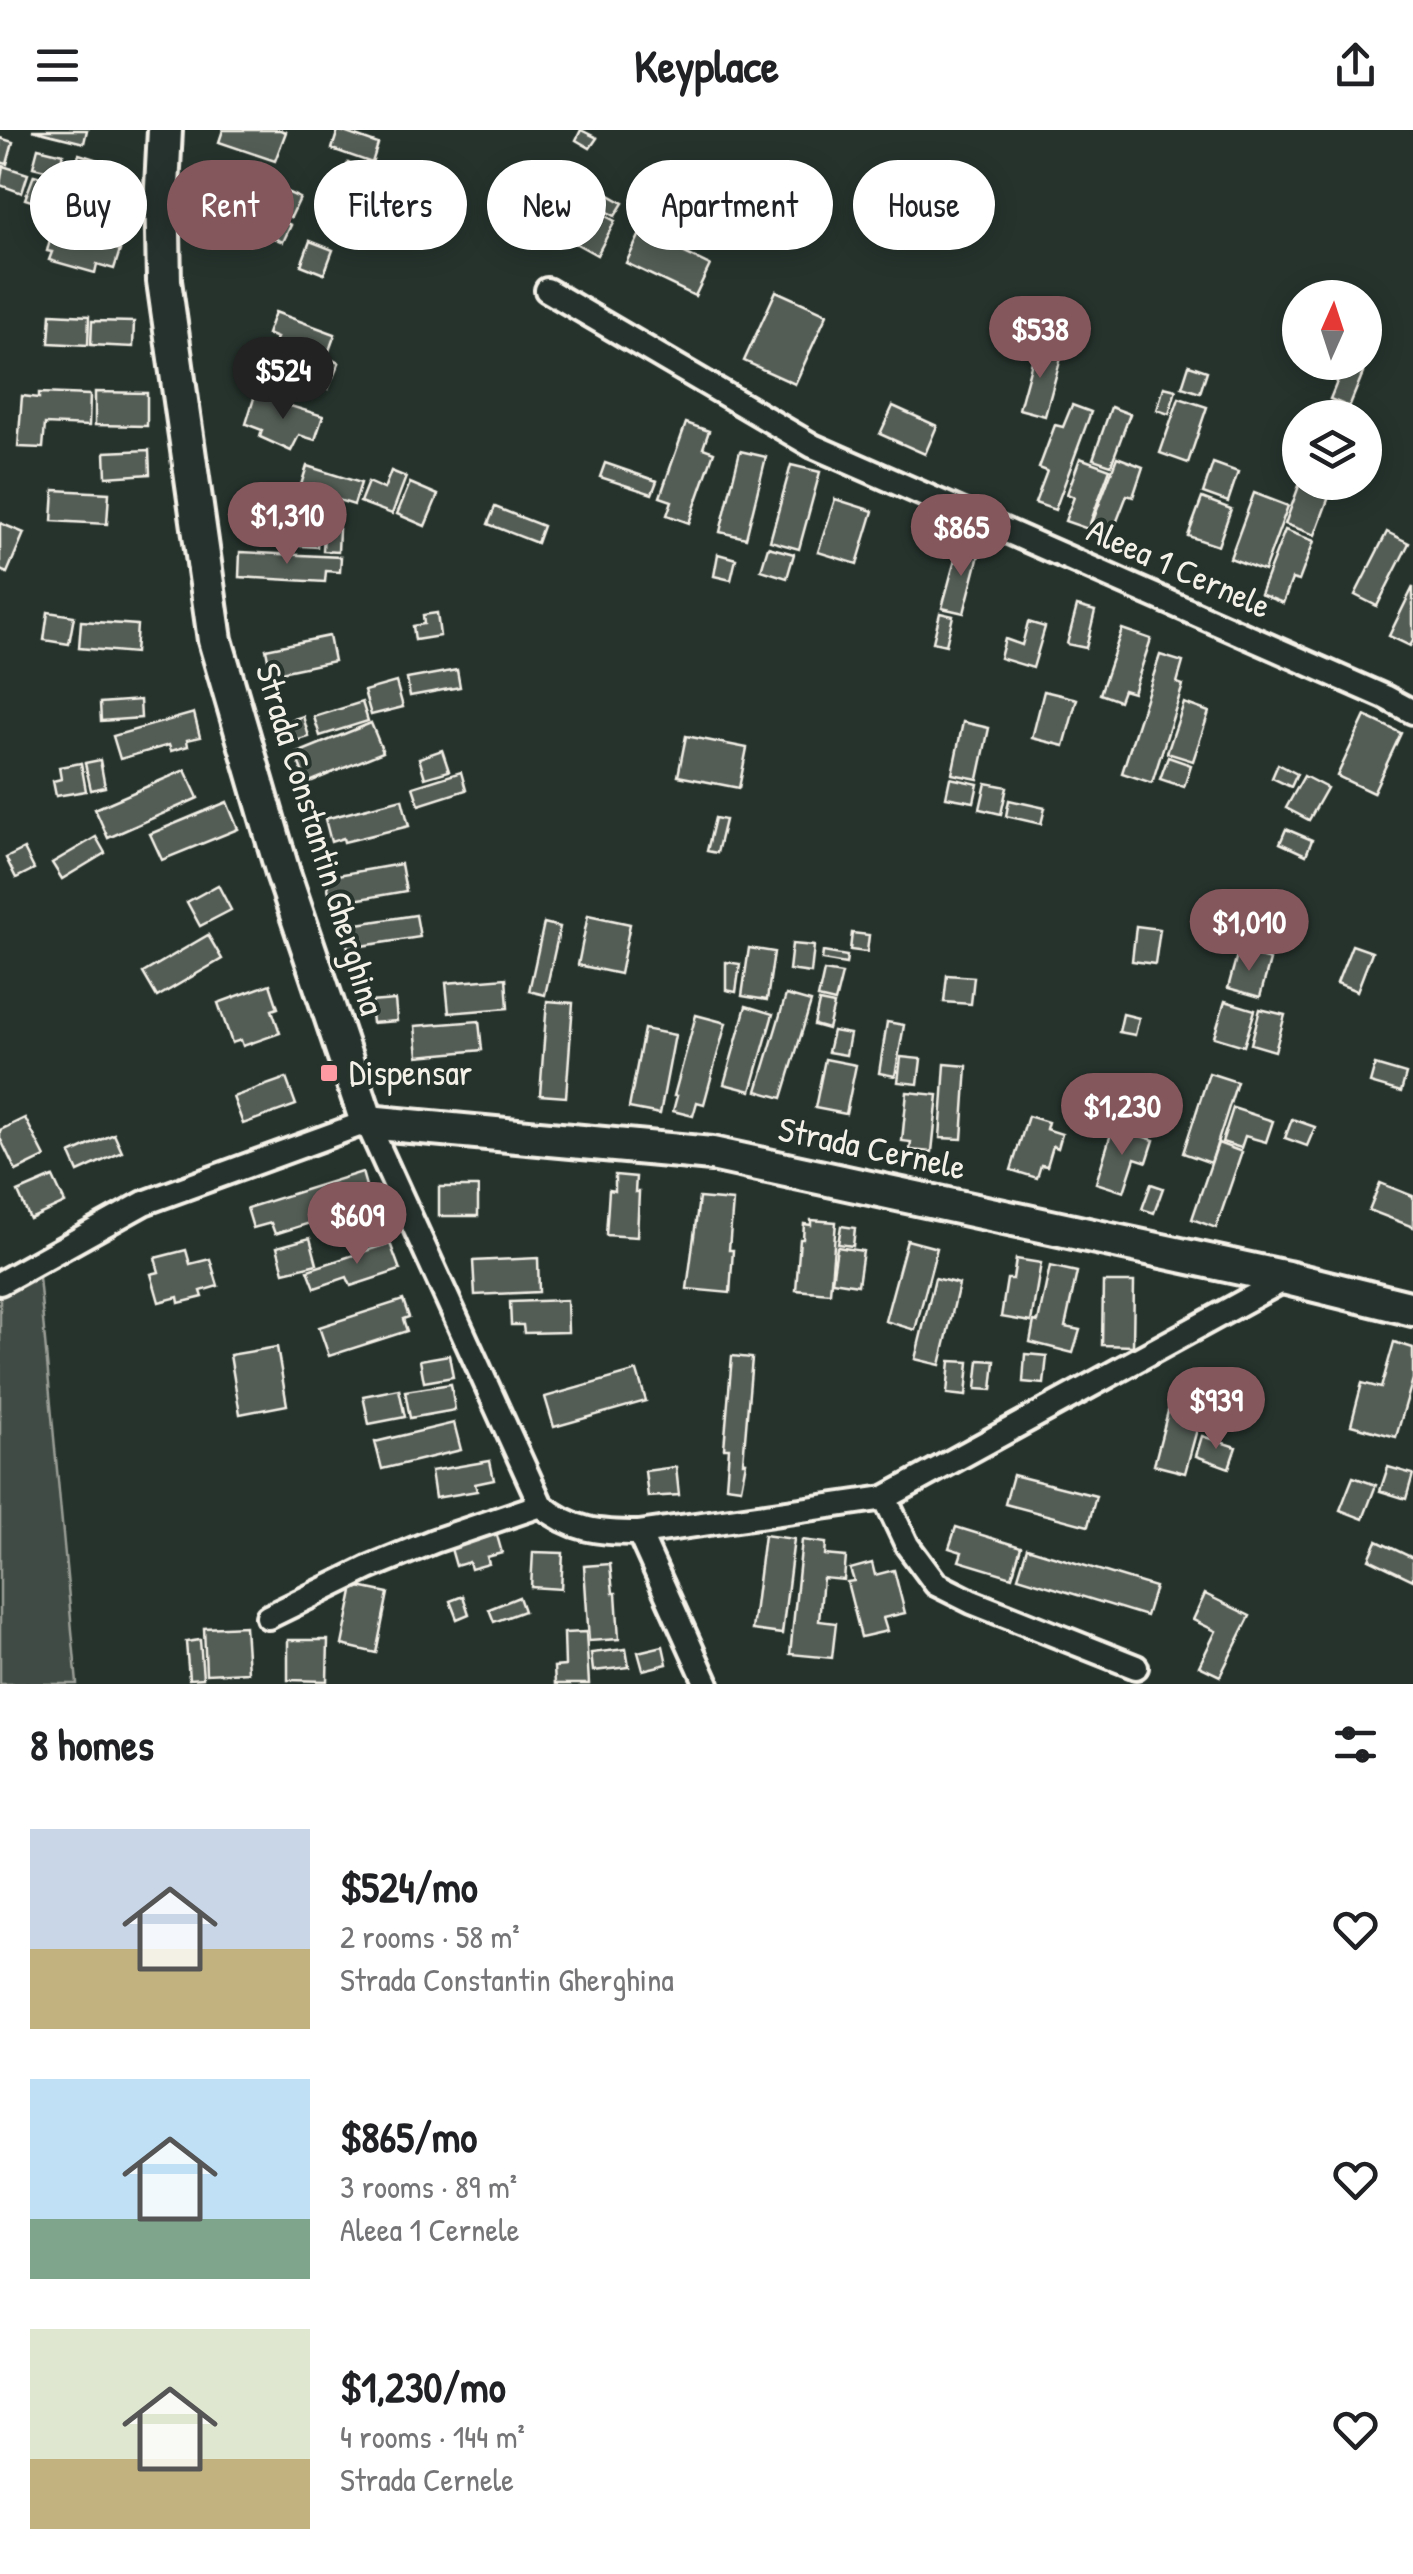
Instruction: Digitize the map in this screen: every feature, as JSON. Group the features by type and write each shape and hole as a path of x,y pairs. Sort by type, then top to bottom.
{"street":[{"name":"Strada Constantin Gherghina","path":"164,130 164,280 216,640 283,873 366,1122 541,1505"},
{"name":"Aleea 1 Cernele","path":"547,290 813,446 1385,696 1413,712"},
{"name":"Strada Cernele","path":"366,1122 712,1154 1288,1278 1413,1309"},
{"path":"0,1283 144,1203 366,1122"},
{"path":"268,1617 434,1540 541,1505 551,1514 594,1533 639,1533 885,1498 1288,1278"},
{"path":"885,1498 908,1545 936,1584 1136,1667"},
{"path":"639,1533 706,1684"}],"shaded area":[{"path":"39,1277 77,1684 0,1684 0,1296"}],"building":[{"path":"32,130 87,130 84,143"},
{"path":"223,130 286,132 275,160 219,142"},
{"path":"338,130 378,144 373,160 332,149"},
{"path":"581,130 597,138 590,148 576,140"},
{"path":"0,138 13,142 7,164 0,162"},
{"path":"38,148 63,154 61,160 35,160"},
{"path":"79,154 98,160 77,160"},
{"path":"3,166 28,174 22,193 0,185"},
{"path":"606,193 623,203 615,216 606,211"},
{"path":"606,216 615,221 606,238"},
{"path":"310,241 314,243 314,250 333,250 324,274 301,265"},
{"path":"120,250 114,269 97,264 95,273 49,260 52,252 47,251"},
{"path":"632,250 679,250 710,265 695,296 626,263"},
{"path":"776,291 827,314 795,384 744,361"},
{"path":"275,312 335,334 324,365 273,346 277,338 267,334"},
{"path":"51,314 89,316 88,345 49,343"},
{"path":"92,321 134,322 133,347 91,345"},
{"path":"1036,347 1062,354 1045,416 1019,409"},
{"path":"328,358 339,363 328,389 318,385"},
{"path":"1189,365 1207,371 1200,393 1182,387"},
{"path":"1338,380 1360,380 1352,400 1330,399"},
{"path":"1164,387 1176,390 1169,414 1157,410"},
{"path":"95,392 147,393 147,426 95,425"},
{"path":"39,393 90,395 89,426 45,424 43,448 18,447 22,396 39,398"},
{"path":"255,395 323,416 315,440 299,435 291,451 260,437 262,430 246,424"},
{"path":"1179,398 1207,407 1188,463 1160,453"},
{"path":"1072,405 1091,412 1055,510 1035,503 1047,471 1039,468 1055,425 1063,427"},
{"path":"893,406 937,426 925,454 880,434"},
{"path":"1111,407 1130,414 1111,465 1093,459"},
{"path":"686,423 709,431 703,448 714,452 689,523 667,515 672,501 660,497"},
{"path":"149,450 150,474 106,477 105,452"},
{"path":"740,451 766,457 746,538 720,532"},
{"path":"1117,457 1143,467 1133,497 1127,495 1112,534 1091,526"},
{"path":"1080,458 1110,469 1088,529 1065,521 1074,497 1067,494"},
{"path":"605,463 657,481 652,494 600,477"},
{"path":"1213,463 1238,472 1228,502 1203,493"},
{"path":"791,465 820,472 799,549 770,541"},
{"path":"307,466 361,483 354,505 300,488"},
{"path":"391,471 406,477 392,514 360,502 368,482 384,489"},
{"path":"410,483 438,495 425,526 397,514"},
{"path":"54,490 109,493 107,524 52,521"},
{"path":"1254,493 1288,506 1264,571 1230,558"},
{"path":"1202,498 1231,509 1218,546 1188,536"},
{"path":"835,499 873,511 857,564 818,552"},
{"path":"1294,500 1328,500 1315,535 1285,524"},
{"path":"495,507 543,526 537,543 488,524"},
{"path":"262,513 319,518 317,547 269,544 270,537 260,536"},
{"path":"0,523 24,533 7,573 0,570"},
{"path":"324,528 339,529 338,552 323,551"},
{"path":"1285,530 1314,541 1299,581 1292,579 1283,603 1260,594"},
{"path":"1387,532 1409,543 1377,606 1355,595"},
{"path":"959,545 980,551 964,613 942,608"},
{"path":"768,547 794,554 787,578 761,570"},
{"path":"240,552 341,557 340,572 326,571 325,582 239,577"},
{"path":"718,554 736,559 731,580 714,576"},
{"path":"1413,587 1413,641 1410,646 1389,636"},
{"path":"1077,606 1095,611 1086,648 1067,644"},
{"path":"48,612 74,616 69,644 44,640"},
{"path":"437,613 440,636 415,640 413,626 424,624 423,615"},
{"path":"940,613 953,616 946,645 933,642"},
{"path":"81,621 137,625 135,653 79,648"},
{"path":"1028,622 1045,627 1033,668 1000,658 1005,639 1022,645"},
{"path":"1122,629 1151,639 1133,693 1123,690 1119,701 1100,694"},
{"path":"329,636 334,661 271,674 266,649"},
{"path":"1160,655 1183,662 1177,683 1183,685 1152,783 1122,773"},
{"path":"457,670 460,687 410,696 407,679"},
{"path":"396,682 403,707 371,715 364,691"},
{"path":"1044,691 1077,699 1064,746 1032,738"},
{"path":"140,700 141,718 101,721 100,703"},
{"path":"362,702 368,721 320,736 314,717"},
{"path":"1184,703 1209,712 1193,761 1167,753"},
{"path":"194,713 200,737 187,740 188,746 171,751 169,745 120,759 113,736"},
{"path":"303,716 309,737 292,742 285,722"},
{"path":"1365,716 1401,733 1373,793 1337,776"},
{"path":"963,722 989,728 978,779 952,774"},
{"path":"371,723 383,752 307,783 295,754"},
{"path":"686,736 747,748 739,788 678,776"},
{"path":"442,750 449,771 425,778 419,758"},
{"path":"1168,757 1191,765 1184,787 1160,779"},
{"path":"100,760 105,787 91,790 85,763"},
{"path":"81,763 86,791 56,796 53,781 61,779 59,767"},
{"path":"1278,764 1297,774 1291,787 1272,778"},
{"path":"185,770 198,798 108,838 95,809"},
{"path":"461,772 466,790 419,805 413,787"},
{"path":"1304,776 1327,788 1309,820 1286,808"},
{"path":"950,778 978,784 974,802 946,797"},
{"path":"986,783 1007,787 1001,814 980,809"},
{"path":"402,799 409,826 331,842 325,819"},
{"path":"1009,800 1045,808 1041,824 1006,816"},
{"path":"227,802 238,829 162,860 150,834"},
{"path":"715,818 725,820 717,853 707,851"},
{"path":"1286,829 1312,840 1306,855 1280,843"},
{"path":"96,837 105,853 62,879 52,863"},
{"path":"24,849 34,869 16,878 6,858"},
{"path":"401,864 406,891 331,904 326,877"},
{"path":"218,885 231,910 200,926 187,902"},
{"path":"416,915 420,937 348,948 344,926"},
{"path":"588,915 630,924 620,974 578,965"},
{"path":"544,923 560,927 545,995 529,991"},
{"path":"1136,926 1160,929 1155,964 1132,961"},
{"path":"852,933 869,935 867,952 850,950"},
{"path":"208,935 222,959 157,997 143,973"},
{"path":"792,944 814,946 811,973 789,970"},
{"path":"1352,945 1372,952 1357,991 1337,983"},
{"path":"749,948 774,952 767,1000 742,996"},
{"path":"1238,951 1270,960 1260,997 1228,988"},
{"path":"823,952 847,956 846,964 822,960"},
{"path":"726,962 740,964 736,992 726,990"},
{"path":"824,971 842,974 835,1002 818,998"},
{"path":"947,975 974,977 971,1004 944,1002"},
{"path":"506,978 508,1008 449,1013 446,983"},
{"path":"270,984 278,1008 272,1010 280,1033 243,1046 241,1040 232,1043 218,1003"},
{"path":"786,995 811,1002 782,1098 757,1091"},
{"path":"395,1000 397,1021 372,1023 370,1002"},
{"path":"547,1001 573,1003 566,1097 540,1095"},
{"path":"1225,1001 1255,1010 1244,1046 1214,1037"},
{"path":"819,1002 834,1005 828,1029 814,1025"},
{"path":"746,1006 773,1014 751,1091 724,1084"},
{"path":"1260,1009 1285,1015 1275,1051 1251,1044"},
{"path":"1123,1014 1139,1018 1135,1035 1119,1032"},
{"path":"696,1015 726,1023 704,1104 697,1102 693,1116 673,1111"},
{"path":"479,1021 482,1050 418,1056 415,1026"},
{"path":"887,1022 904,1025 895,1076 879,1073"},
{"path":"644,1029 675,1035 660,1114 629,1108"},
{"path":"833,1031 850,1034 846,1055 828,1052"},
{"path":"901,1057 921,1059 918,1084 898,1082"},
{"path":"825,1059 856,1065 846,1114 815,1108"},
{"path":"945,1064 967,1066 962,1139 940,1138"},
{"path":"1375,1065 1406,1074 1401,1092 1370,1083"},
{"path":"1209,1073 1237,1082 1211,1163 1183,1153"},
{"path":"286,1078 296,1105 243,1124 233,1097"},
{"path":"1119,1080 1141,1084 1134,1122 1112,1118"},
{"path":"1083,1081 1112,1086 1107,1122 1077,1117"},
{"path":"907,1092 938,1095 932,1152 910,1150 911,1142 902,1141"},
{"path":"1233,1108 1273,1121 1266,1142 1245,1136 1241,1148 1222,1142"},
{"path":"1028,1116 1048,1122 1046,1129 1062,1134 1058,1148 1053,1146 1047,1166 1041,1165 1037,1178 1011,1170"},
{"path":"25,1118 45,1157 16,1171 0,1130"},
{"path":"1292,1119 1315,1127 1307,1146 1285,1138"},
{"path":"1113,1127 1154,1140 1147,1162 1135,1158 1124,1192 1096,1183"},
{"path":"114,1134 122,1152 78,1172 70,1154"},
{"path":"1218,1143 1242,1152 1216,1228 1192,1219"},
{"path":"362,1172 371,1204 275,1234 271,1223 253,1228 247,1208"},
{"path":"615,1175 636,1177 637,1237 606,1235 609,1190 615,1191"},
{"path":"53,1177 65,1203 30,1219 18,1192"},
{"path":"1380,1183 1413,1196 1413,1227 1369,1210"},
{"path":"1151,1184 1163,1188 1154,1213 1142,1209"},
{"path":"439,1187 478,1187 478,1216 439,1216"},
{"path":"699,1198 733,1201 730,1293 687,1289"},
{"path":"811,1220 836,1222 830,1293 796,1290 800,1239 804,1224 811,1225"},
{"path":"841,1226 855,1228 853,1246 838,1244"},
{"path":"310,1238 317,1264 284,1272 277,1247"},
{"path":"907,1240 937,1248 915,1330 885,1321"},
{"path":"390,1243 400,1270 351,1286 347,1277 315,1288 308,1270"},
{"path":"837,1247 863,1251 858,1285 832,1281"},
{"path":"186,1250 190,1264 210,1259 218,1286 201,1291 203,1297 179,1303 178,1297 159,1302 151,1274 159,1272 155,1258"},
{"path":"538,1258 539,1292 475,1295 473,1261"},
{"path":"1016,1259 1041,1263 1031,1322 1001,1317 1007,1279 1013,1279"},
{"path":"1050,1266 1077,1272 1065,1327 1080,1330 1073,1353 1030,1342"},
{"path":"935,1278 959,1284 940,1365 915,1359"},
{"path":"1103,1282 1134,1282 1133,1346 1102,1345"},
{"path":"403,1300 409,1317 403,1319 407,1331 329,1356 319,1327"},
{"path":"567,1300 568,1332 524,1333 523,1325 511,1325 510,1302"},
{"path":"1394,1342 1413,1348 1413,1379 1396,1437 1351,1425 1362,1383 1381,1388"},
{"path":"277,1347 287,1405 240,1414 230,1355"},
{"path":"1025,1354 1047,1356 1044,1384 1023,1382"},
{"path":"449,1355 453,1377 424,1382 420,1360"},
{"path":"732,1356 752,1358 741,1488 726,1486 729,1448 724,1448"},
{"path":"979,1360 995,1361 992,1390 976,1389"},
{"path":"950,1361 969,1362 966,1396 947,1394"},
{"path":"637,1371 646,1401 554,1427 545,1397"},
{"path":"451,1384 455,1410 410,1418 405,1391"},
{"path":"399,1389 405,1417 369,1424 363,1396"},
{"path":"1172,1396 1204,1404 1185,1473 1154,1465"},
{"path":"454,1423 461,1450 382,1469 375,1442"},
{"path":"1202,1436 1236,1447 1229,1468 1196,1456"},
{"path":"490,1461 494,1480 475,1484 477,1491 435,1498 431,1471"},
{"path":"676,1467 679,1495 648,1497 645,1471"},
{"path":"1388,1467 1413,1474 1406,1499 1380,1491"},
{"path":"1013,1475 1096,1496 1088,1526 1005,1504"},
{"path":"1353,1477 1376,1485 1363,1519 1340,1510"},
{"path":"956,1527 1021,1547 1012,1577 959,1561 962,1552 949,1548"},
{"path":"496,1532 502,1553 487,1557 489,1564 471,1569 469,1562 456,1566 450,1545"},
{"path":"764,1535 794,1539 782,1634 752,1630"},
{"path":"802,1540 826,1543 825,1555 846,1557 844,1580 823,1578 819,1621 836,1623 832,1658 790,1654"},
{"path":"1377,1541 1413,1558 1413,1580 1369,1559"},
{"path":"1027,1548 1155,1587 1146,1616 1018,1577"},
{"path":"533,1552 563,1553 561,1589 531,1587"},
{"path":"872,1563 875,1575 894,1570 905,1613 883,1618 887,1631 861,1637 847,1582 854,1581 850,1569"},
{"path":"610,1564 619,1639 589,1641 584,1566"},
{"path":"354,1586 388,1593 376,1653 342,1645"},
{"path":"1205,1594 1250,1616 1220,1676 1199,1666 1216,1631 1193,1620"},
{"path":"463,1596 469,1614 457,1619 450,1601"},
{"path":"519,1597 524,1611 494,1622 489,1609"},
{"path":"245,1626 248,1672 206,1674 204,1628"},
{"path":"586,1632 589,1684 555,1684 554,1667 565,1666 564,1633"},
{"path":"200,1640 203,1678 189,1679 186,1642"},
{"path":"288,1640 328,1640 327,1681 288,1680"},
{"path":"663,1646 667,1664 643,1670 638,1652"},
{"path":"626,1649 629,1667 593,1671 591,1653"}],"place":[{"name":"Dispensar","path":"329,1073"}]}
